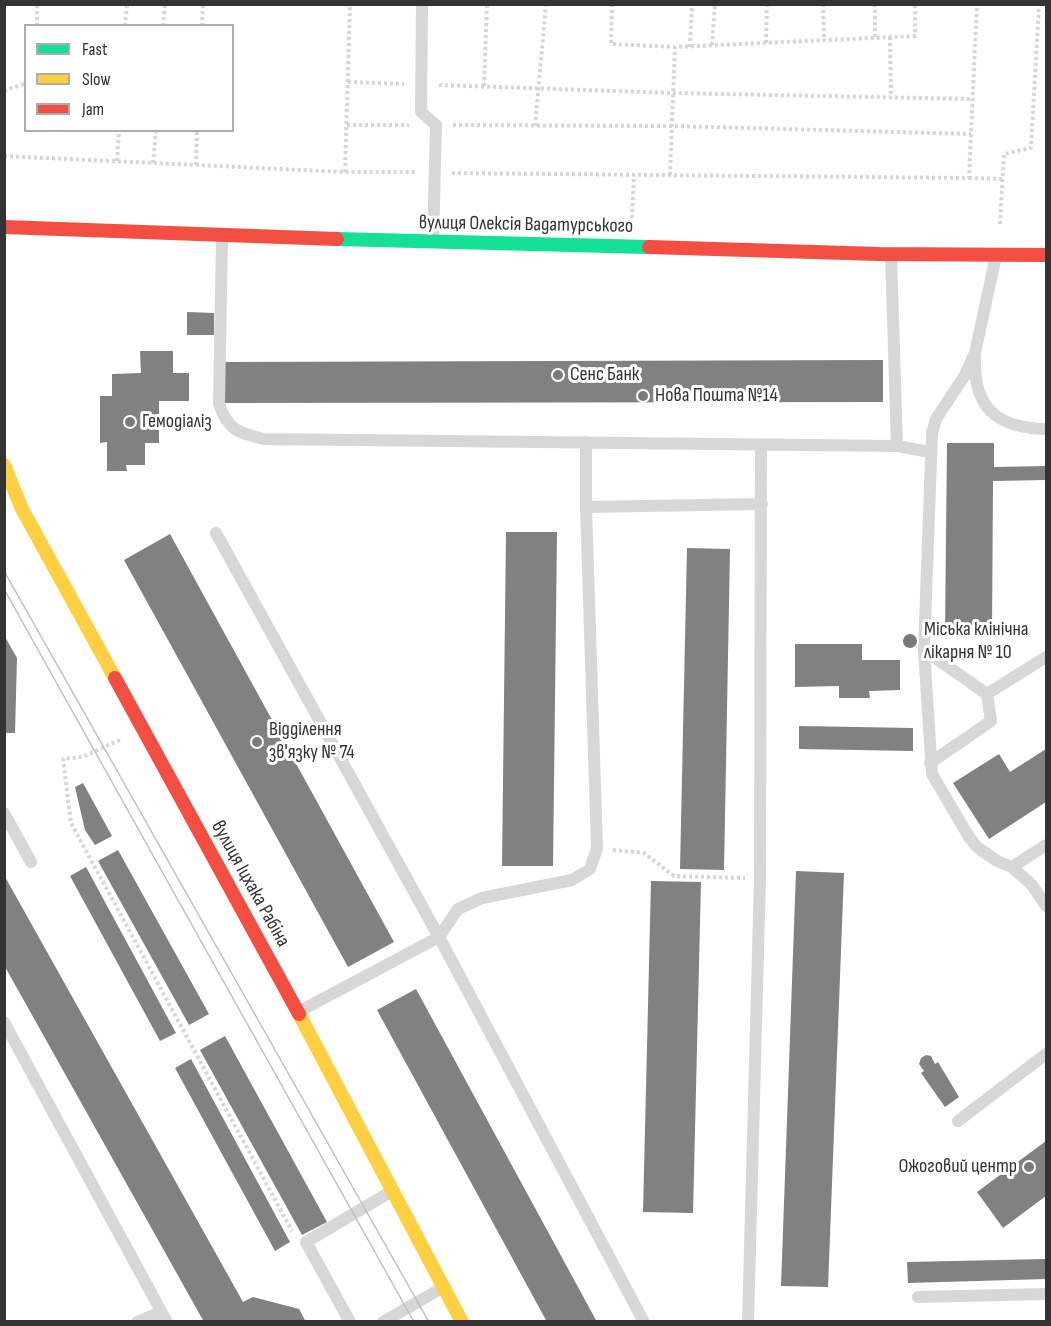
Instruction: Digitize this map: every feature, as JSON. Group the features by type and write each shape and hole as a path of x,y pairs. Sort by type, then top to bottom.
{"main road":[{"name":"вулиця Олексія Вадатурського","path":"4,227 433,242 1047,255"},
{"name":"вулиця Іцхака Рабіна","path":"4,465 22,508 298,1012 462,1322"}],"lane":[{"path":"422,4 421,112 436,125 433,242"},
{"path":"222,236 219,404 224,419 233,429 246,435 264,439 897,446 930,452"},
{"path":"891,253 897,446"},
{"path":"996,255 975,353 975,379 979,394 987,406 1009,424 1047,429"},
{"path":"975,353 965,375 936,419 932,433 924,650 930,763 936,783 969,837 987,855 1012,867 1032,885 1047,906"},
{"path":"298,1012 439,937 458,909 482,898 572,880 590,868 597,848 586,442"},
{"path":"748,1322 760,878 761,446"},
{"path":"586,507 762,504"},
{"path":"216,533 439,937 644,1322"},
{"path":"924,650 987,694 991,721 930,763"},
{"path":"987,694 1047,657"},
{"path":"4,813 32,862"},
{"path":"1012,867 1047,845"},
{"path":"4,1022 164,1317 136,1322"},
{"path":"958,1121 1047,1054"},
{"path":"350,1322 306,1242 392,1191"},
{"path":"383,1322 443,1287"},
{"path":"918,1297 1047,1294"}],"path":[{"path":"37,24 38,4"},
{"path":"125,24 127,4"},
{"path":"163,24 165,4"},
{"path":"202,24 203,4"},
{"path":"345,172 350,4"},
{"path":"484,86 487,4"},
{"path":"535,126 546,4"},
{"path":"612,4 611,44 675,47 915,36 915,4"},
{"path":"690,46 692,4"},
{"path":"712,45 715,4"},
{"path":"766,43 767,4"},
{"path":"823,4 824,40"},
{"path":"874,4 875,38"},
{"path":"969,178 977,4"},
{"path":"1000,225 1004,154 1031,148 1038,4"},
{"path":"890,37 891,97"},
{"path":"670,175 675,47"},
{"path":"348,82 673,93 973,99"},
{"path":"4,91 24,83"},
{"path":"347,125 672,126 971,134"},
{"path":"117,161 119,132"},
{"path":"153,163 156,132"},
{"path":"196,165 197,132"},
{"path":"4,156 345,172 1003,179"},
{"path":"632,218 634,175"},
{"path":"143,730 82,756 63,759 71,823 297,1239 306,1242"},
{"path":"597,848 644,853 674,876 760,878"}],"building":[{"path":"187,312 214,313 214,335 187,335"},
{"name":"Гемодіаліз","path":"140,351 173,351 173,373 189,373 189,401 159,401 159,443 145,443 145,465 126,465 127,471 107,471 107,442 100,443 100,396 112,396 112,374 141,373"},
{"path":"883,360 883,402 225,403 225,362"},
{"path":"947,443 994,443 994,467 1046,466 1046,480 993,481 992,633 945,633"},
{"path":"506,532 557,532 553,866 502,866"},
{"path":"170,534 394,942 348,967 124,560"},
{"path":"687,548 730,549 724,870 680,869"},
{"path":"4,635 17,658 15,733 4,733"},
{"path":"795,644 862,644 862,660 900,660 900,690 869,691 870,698 839,698 839,686 795,687"},
{"path":"799,726 913,728 913,751 799,749"},
{"path":"1046,749 1046,802 989,839 953,783 999,754 1010,772"},
{"path":"83,783 112,836 95,845 85,830 75,787"},
{"path":"118,850 209,1014 189,1025 98,861"},
{"path":"86,867 176,1033 160,1041 70,876"},
{"path":"796,871 844,873 828,1287 781,1286"},
{"path":"4,875 243,1302 253,1297 299,1309 306,1322 204,1322 4,965"},
{"path":"651,881 701,882 693,1213 643,1212"},
{"path":"416,989 597,1322 547,1322 377,1010"},
{"path":"225,1036 327,1222 302,1235 200,1050"},
{"path":"926,1055 931,1056 935,1064 938,1062 959,1097 945,1107 921,1073 924,1071 919,1064 921,1058"},
{"path":"191,1059 290,1242 275,1251 175,1068"},
{"name":"Ожоговий центр","path":"1046,1141 1046,1196 1003,1228 977,1192"},
{"path":"1046,1259 1046,1279 908,1283 907,1262"}],"tram line":[{"path":"4,571 429,1322"},
{"path":"4,589 414,1322"}],"traffic: fast":[{"path":"337,239 649,247"}],"traffic: slow":[{"path":"4,465 22,509 115,678"},
{"path":"299,1014 462,1322"}],"traffic: jam":[{"path":"4,227 337,239"},
{"path":"649,247 879,254 1046,255"},
{"path":"115,678 299,1014"}],"place":[{"name":"Сенс Банк","path":"558,375"},
{"name":"Нова Пошта №14","path":"643,396"},
{"name":"Гемодіаліз","path":"130,422"},
{"name":"Міська клінічна лікарня № 10","path":"910,641"},
{"name":"Відділення зв'язку № 74","path":"257,742"},
{"name":"Ожоговий центр","path":"1029,1167"}]}
